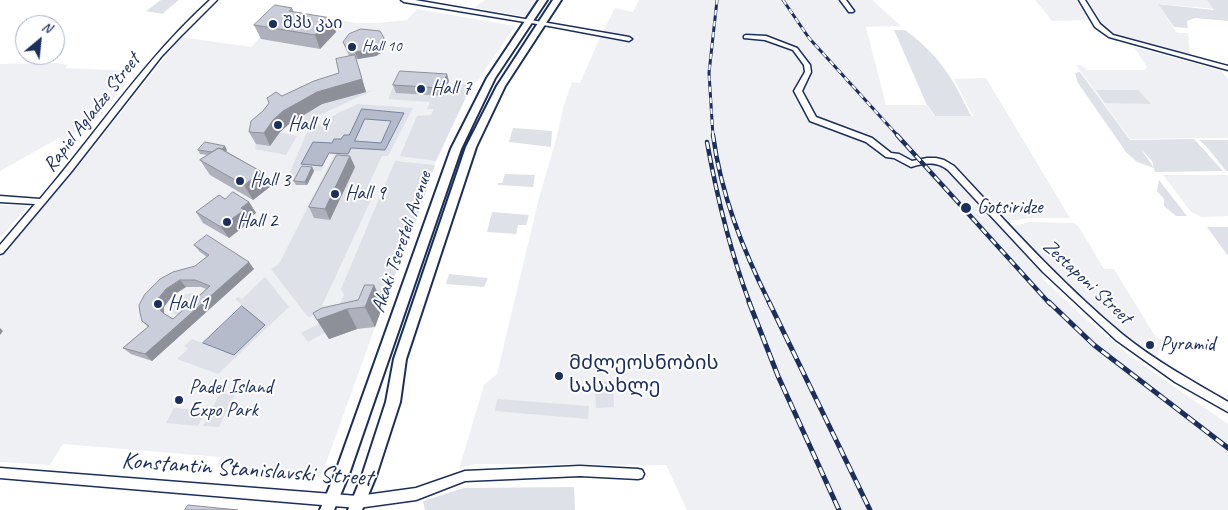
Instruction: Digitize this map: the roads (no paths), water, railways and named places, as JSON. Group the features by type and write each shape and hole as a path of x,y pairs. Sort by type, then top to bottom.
{"main road":[{"name":"Akaki Tsereteli Avenue","path":"330,505 456,149 486,86 543,0"},
{"name":"Akaki Tsereteli Avenue","path":"357,506 393,402 400,359 471,147 498,90 557,0"}],"street":[{"name":"Rapiel Agladze Street","path":"0,251 42,202 157,57 182,29 214,0"},
{"path":"404,0 542,22 629,39"},
{"path":"843,0 851,11"},
{"path":"1082,0 1101,31 1116,38 1226,69"},
{"name":"Zestaponi Street","path":"746,37 766,38 795,49 807,65 808,72 798,90 813,118 869,140 889,154 911,164 934,159 951,168 1046,270 1118,337 1179,379 1228,407"},
{"path":"0,199 42,202"},
{"name":"Konstantin Stanislavski Street","path":"0,473 357,506 416,494 465,476 580,471 638,474"}],"water":[{"path":"362,109 404,113 385,150 351,148 348,154 329,153 322,166 301,164 313,142 332,143 334,139 341,139 344,135 349,135","holes":["365,119 391,121 381,143 355,141"]},
{"path":"242,306 265,325 234,355 203,343"}],"railway":[{"path":"713,136 709,73 717,0"},
{"path":"783,0 809,38 898,136"},
{"path":"713,135 721,179 734,222 770,304"},
{"path":"897,135 1050,304"},
{"path":"707,142 725,224 750,304"},
{"path":"749,302 778,376 839,510"},
{"path":"769,302 870,510"},
{"path":"1049,302 1094,345 1228,448"}],"place":[{"name":"შპს კაი","path":"273,24"},
{"name":"Hall 10","path":"352,47"},
{"name":"Hall 7","path":"421,89"},
{"name":"Hall 4","path":"278,125"},
{"name":"Hall 3","path":"240,181"},
{"name":"Hall 9","path":"335,194"},
{"name":"Gotsiridze","path":"966,208"},
{"name":"Hall 2","path":"227,222"},
{"name":"Hall 1","path":"158,304"},
{"name":"Pyramid","path":"1150,345"},
{"name":"მძლეოსნობის სასახლე","path":"559,376"},
{"name":"Padel Island Expo Park","path":"179,400"}]}
